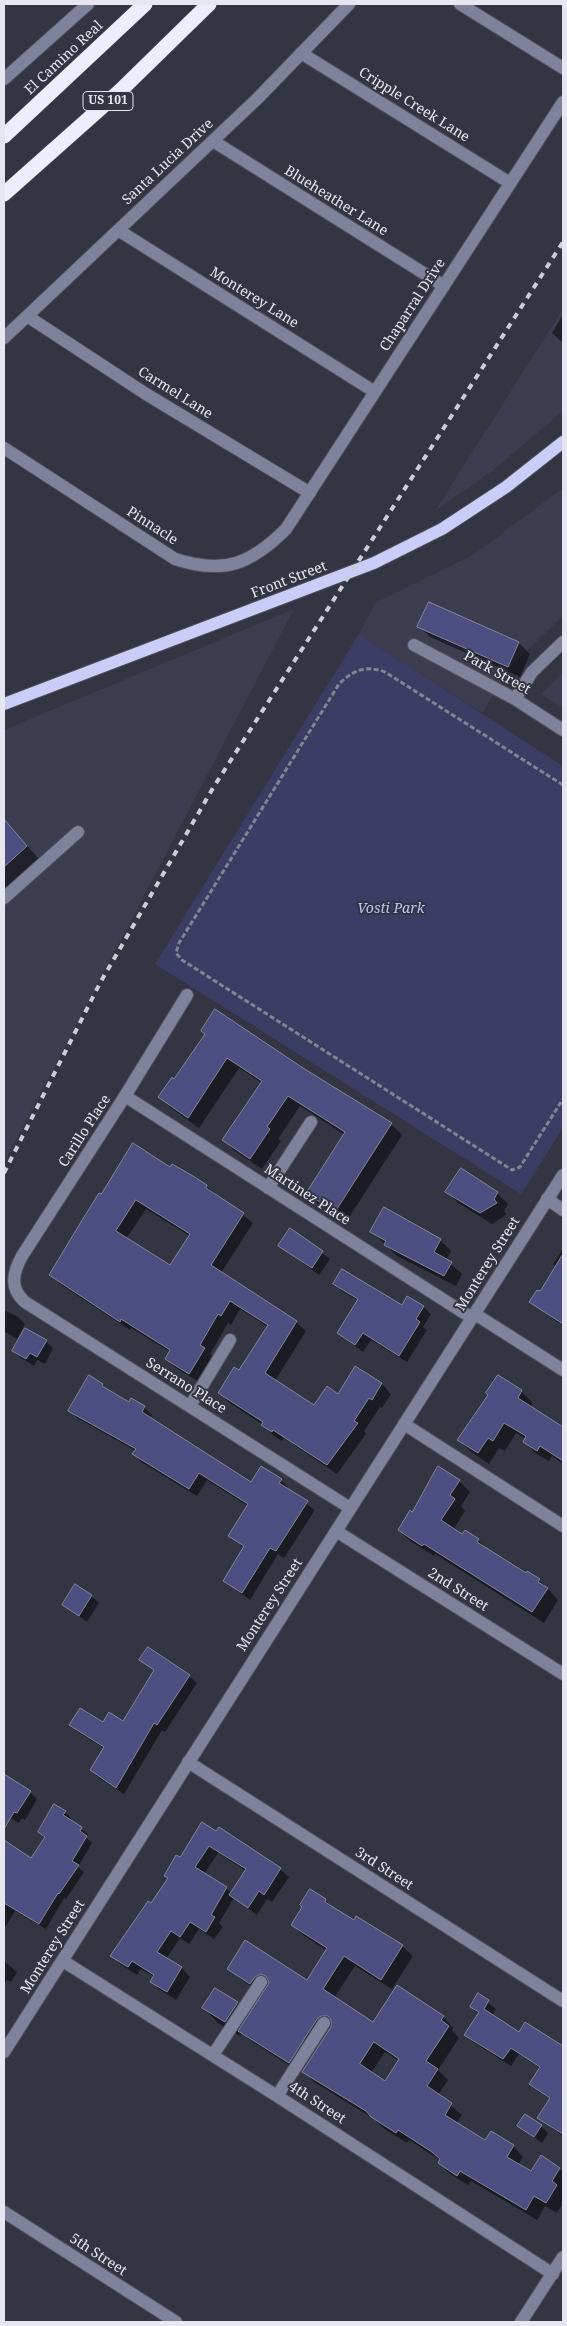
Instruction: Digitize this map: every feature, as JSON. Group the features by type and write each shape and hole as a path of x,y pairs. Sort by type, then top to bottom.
{"highway":[{"name":"El Camino Real","path":"4,136 145,4"},
{"name":"US 101","path":"4,194 121,90 209,4"}],"main road":[{"name":"Front Street","path":"4,704 374,563 442,529 506,487 563,442"}],"street":[{"path":"4,79 88,4"},
{"name":"Santa Lucia Drive","path":"4,338 213,141 349,4"},
{"path":"460,4 563,68"},
{"name":"Cripple Creek Lane","path":"301,53 510,183"},
{"name":"Chaparral Drive","path":"289,524 563,102"},
{"name":"Blueheather Lane","path":"213,141 444,286"},
{"name":"Monterey Lane","path":"118,230 375,392"},
{"name":"Carmel Lane","path":"27,316 146,394 310,493"},
{"name":"Pinnacle","path":"4,448 176,559 195,565 215,567 254,557 270,545 289,524"},
{"path":"515,699 532,672 563,642"},
{"name":"Park Street","path":"414,645 515,699 563,730"},
{"path":"4,898 78,832"},
{"name":"Carillo Place","path":"13,1284 16,1268 22,1256 125,1096 187,995"},
{"name":"Martinez Place","path":"125,1096 268,1188 563,1370"},
{"path":"268,1188 311,1122"},
{"name":"Monterey Street","path":"4,2052 563,1175"},
{"path":"547,1199 563,1210"},
{"name":"Serrano Place","path":"13,1284 19,1297 25,1302 350,1508"},
{"path":"190,1406 230,1340"},
{"path":"404,1424 563,1526"},
{"name":"2nd Street","path":"336,1530 563,1674"},
{"name":"3rd Street","path":"188,1762 563,2001"},
{"name":"4th Street","path":"63,1961 213,2055 553,2274"},
{"path":"213,2055 261,1982"},
{"path":"277,2096 324,2023"},
{"name":"5th Street","path":"4,2212 176,2322"},
{"path":"521,2322 563,2257"}],"path":[{"path":"563,785 385,672 371,668 357,670 339,684 179,943 176,953 182,960 512,1170 520,1167 563,1099"}],"shaded area":[{"path":"563,309 563,411 492,471 435,511"},
{"path":"563,488 563,616 512,665 482,713 359,634 375,603 473,555"},
{"path":"294,609 4,1163 4,730"},
{"path":"563,672 563,708 541,694"}],"green space":[{"name":"Vosti Park","path":"359,634 563,766 563,1128 521,1194 155,964"}],"building":[{"path":"429,602 519,642 508,667 417,627"},
{"path":"4,819 27,846 4,867"},
{"path":"215,1009 303,1068 392,1123 335,1212 306,1193 345,1132 288,1096 267,1127 270,1129 250,1159 222,1140 262,1081 227,1058 188,1118 158,1097 172,1077 174,1079 205,1034 201,1031"},
{"path":"133,1143 170,1167 172,1164 193,1176 207,1185 206,1188 244,1213 211,1265 297,1321 265,1373 314,1405 327,1386 338,1394 355,1366 382,1383 372,1400 369,1398 354,1421 358,1423 327,1465 273,1430 272,1432 261,1425 263,1422 218,1393 234,1367 239,1370 268,1325 230,1301 221,1316 218,1314 200,1345 205,1348 189,1374 165,1359 170,1350 121,1319 120,1322 49,1275 99,1193 101,1194","holes":["136,1200 190,1234 170,1265 116,1231"]},
{"path":"461,1168 498,1192 494,1199 497,1203 480,1213 445,1192"},
{"path":"384,1207 441,1239 434,1252 452,1262 444,1276 384,1245 386,1241 370,1232"},
{"path":"290,1228 323,1251 312,1268 278,1246"},
{"path":"563,1254 563,1324 529,1302 537,1290 540,1291"},
{"path":"342,1269 402,1305 407,1296 424,1306 416,1319 420,1322 399,1356 363,1333 355,1345 337,1333 358,1299 333,1284"},
{"path":"25,1328 47,1340 37,1357 30,1353 26,1359 12,1351"},
{"path":"89,1375 103,1384 102,1386 129,1402 131,1398 145,1406 142,1412 251,1482 261,1466 282,1479 279,1483 308,1501 276,1551 270,1548 242,1593 223,1581 244,1546 228,1536 248,1504 199,1473 189,1489 132,1454 136,1449 68,1411"},
{"path":"498,1375 522,1390 518,1398 563,1427 563,1461 540,1446 537,1451 523,1442 526,1436 504,1423 493,1441 488,1438 478,1453 457,1440 488,1395 486,1393"},
{"path":"438,1466 460,1480 450,1495 455,1499 441,1520 462,1534 465,1530 479,1539 477,1542 526,1573 527,1571 540,1579 538,1582 548,1588 532,1612 424,1544 422,1546 398,1530 410,1510 412,1512"},
{"path":"75,1584 92,1595 79,1616 62,1605"},
{"path":"148,1647 190,1675 157,1725 154,1723 116,1788 90,1770 104,1747 69,1725 80,1708 103,1722 109,1712 123,1721 154,1670 139,1660"},
{"path":"4,1774 31,1791 17,1813 14,1812 4,1829"},
{"path":"54,1804 66,1811 63,1815 82,1827 80,1831 87,1836 72,1861 79,1865 58,1893 39,1924 4,1903 4,1840 31,1858 45,1837 38,1832"},
{"path":"202,1822 216,1831 219,1827 281,1868 264,1895 259,1891 248,1908 229,1895 246,1869 209,1846 195,1867 227,1887 211,1915 215,1917 206,1932 190,1922 180,1937 171,1931 157,1952 182,1967 167,1992 150,1982 154,1975 132,1961 128,1967 110,1956 148,1901 151,1903 168,1878 164,1876 176,1855 180,1857"},
{"path":"310,1889 326,1899 325,1902 354,1920 356,1916 403,1945 381,1980 344,1956 323,1989 373,2022 397,1985 444,2016 441,2020 449,2026 426,2061 438,2069 427,2086 452,2103 445,2115 485,2140 491,2131 514,2145 507,2157 531,2171 541,2155 560,2168 552,2181 557,2185 546,2203 534,2196 526,2210 460,2171 457,2176 438,2163 440,2159 432,2152 398,2130 396,2133 371,2117 366,2111 302,2072 331,2027 331,2020 328,2016 321,2016 317,2019 289,2063 238,2031 269,1983 266,1976 261,1974 255,1977 250,1984 227,1969 245,1940 307,1980 327,1948 291,1925 302,1907 300,1905","holes":["374,2042 399,2059 385,2081 360,2064"]},
{"path":"215,1988 238,2002 225,2022 202,2008"},
{"path":"478,1993 489,2000 484,2009 519,2032 525,2022 563,2046 563,2134 537,2118 550,2098 529,2084 540,2067 511,2048 503,2059 464,2035 479,2012 470,2007"},
{"path":"525,2114 542,2125 534,2137 517,2126"}],"railway":[{"path":"4,1173 100,983 213,788 563,242"}]}
